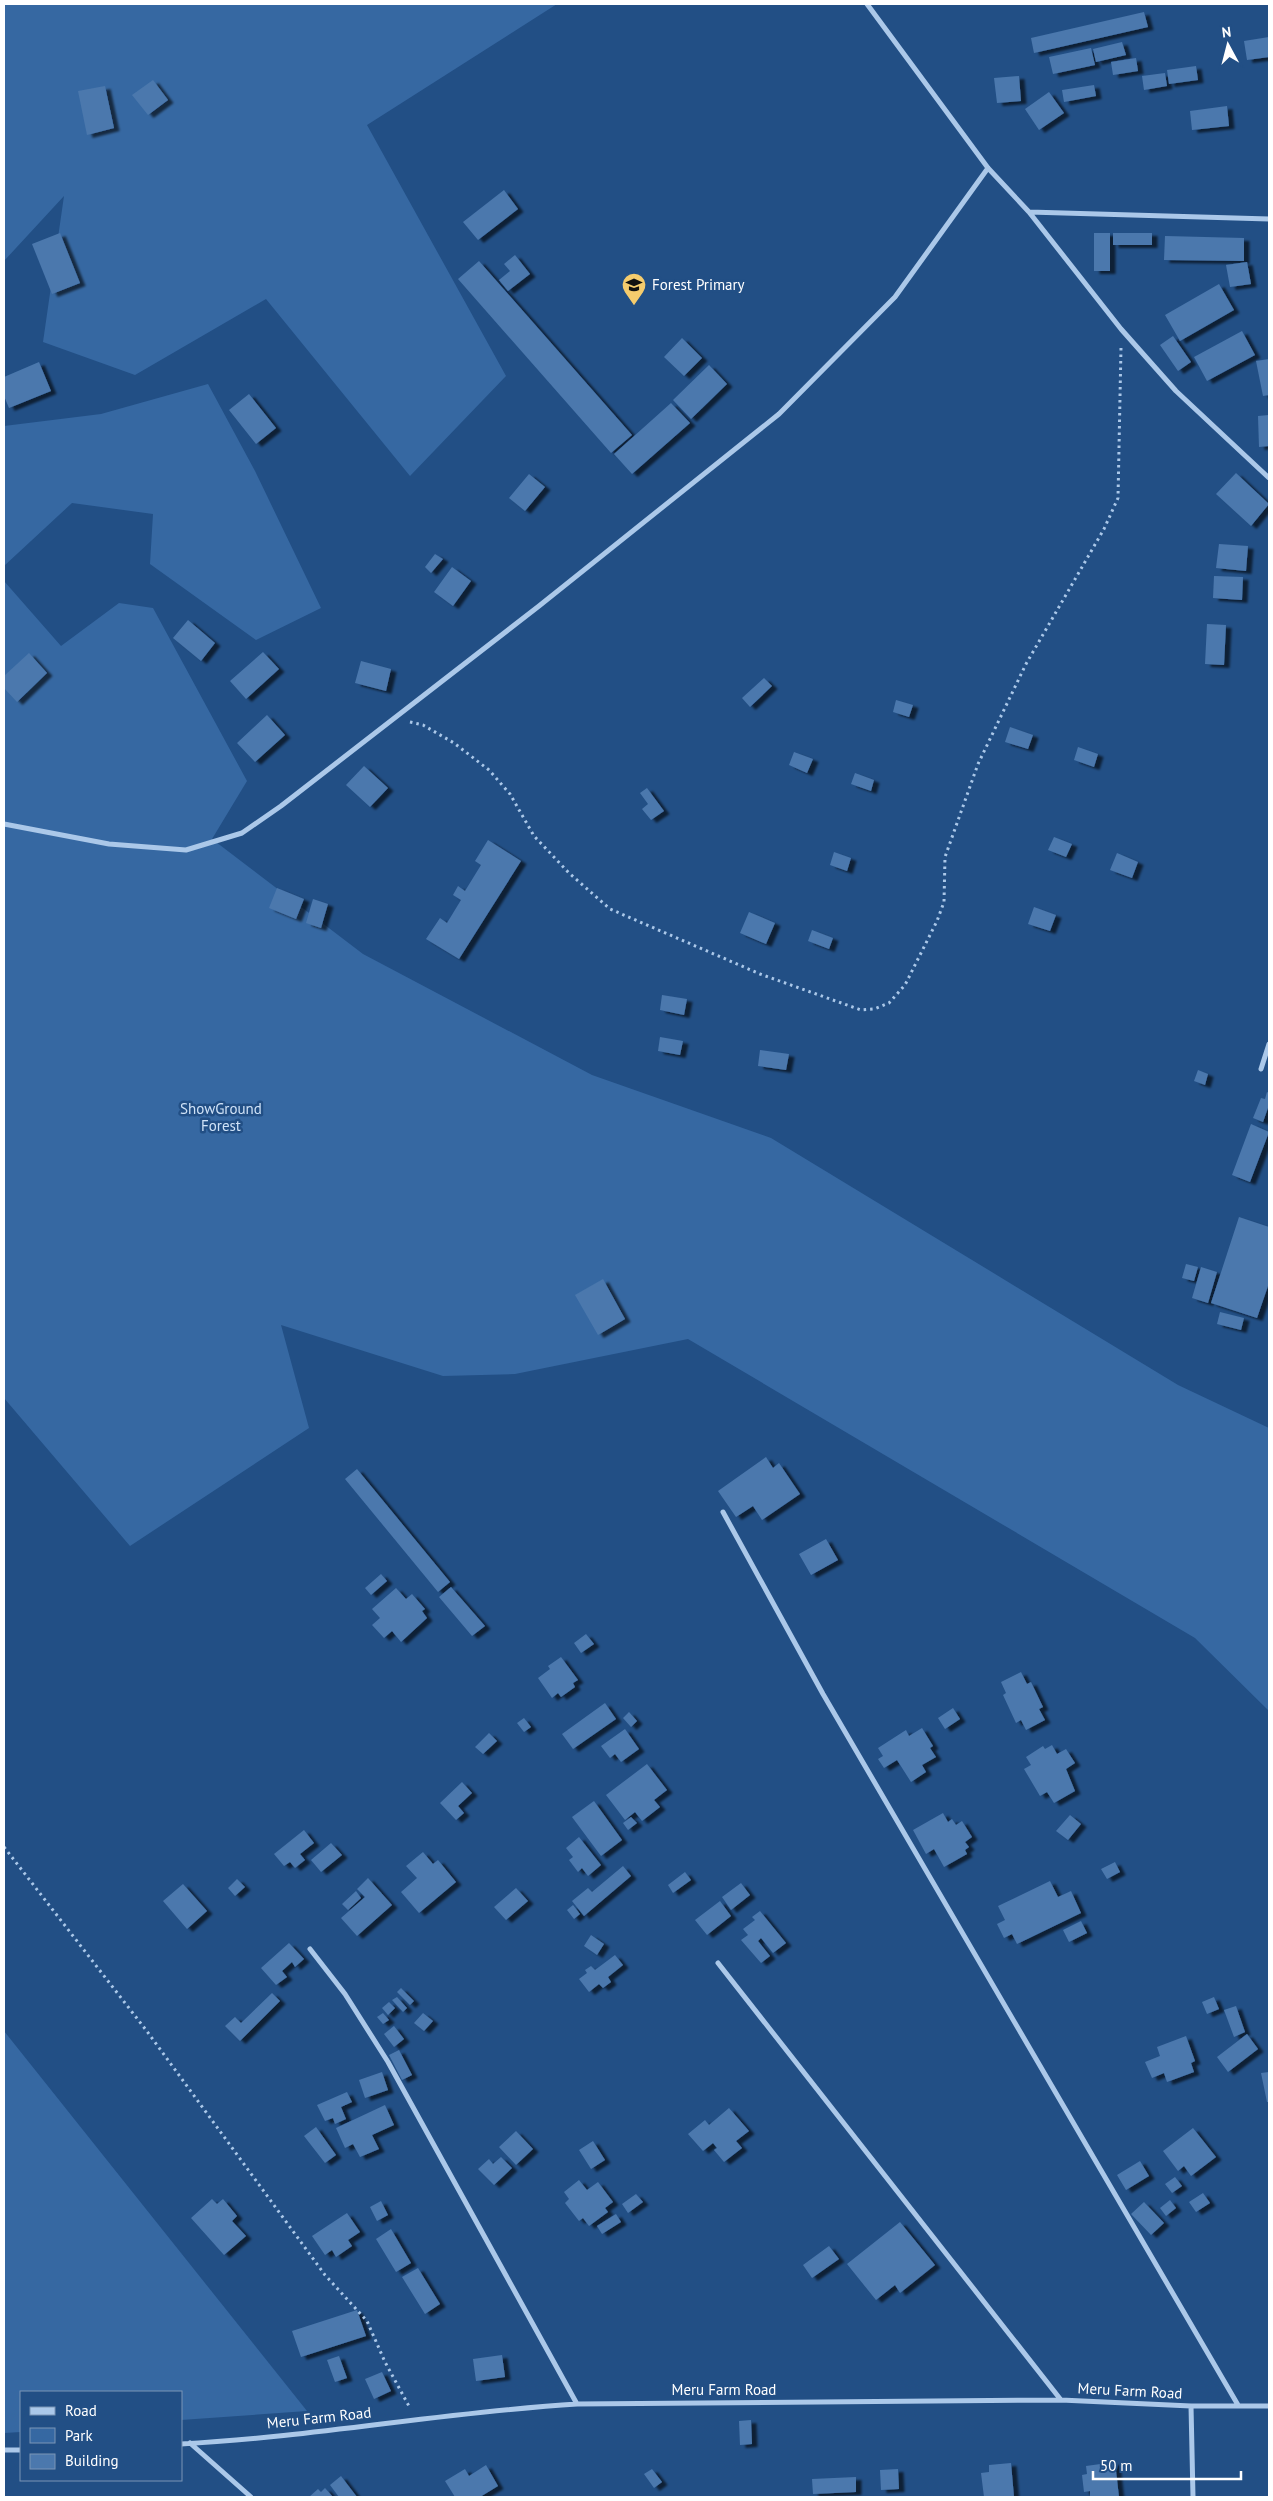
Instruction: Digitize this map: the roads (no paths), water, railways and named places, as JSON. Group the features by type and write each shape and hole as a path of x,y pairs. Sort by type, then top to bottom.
{"street":[{"path":"867,4 988,168 1029,212 1121,329 1176,391 1269,478"},
{"path":"4,824 109,844 186,850 242,833 281,806 395,718 779,414 895,297 988,168"},
{"path":"1029,212 1269,219"},
{"path":"1261,1069 1269,1044"},
{"path":"723,1512 823,1694 1238,2404"},
{"path":"310,1949 345,1994 388,2062 577,2404"},
{"path":"718,1963 1061,2400"},
{"name":"Meru Farm Road","path":"182,2444 301,2434 513,2408 577,2404 1061,2400 1191,2406 1238,2404 1269,2406"},
{"path":"1191,2406 1193,2497"},
{"path":"190,2443 251,2497"},
{"path":"4,2450 20,2450"}],"place":[{"name":"Forest Primary","path":"634,306"}],"park label":[{"name":"ShowGround Forest","path":"221,1118"}]}
